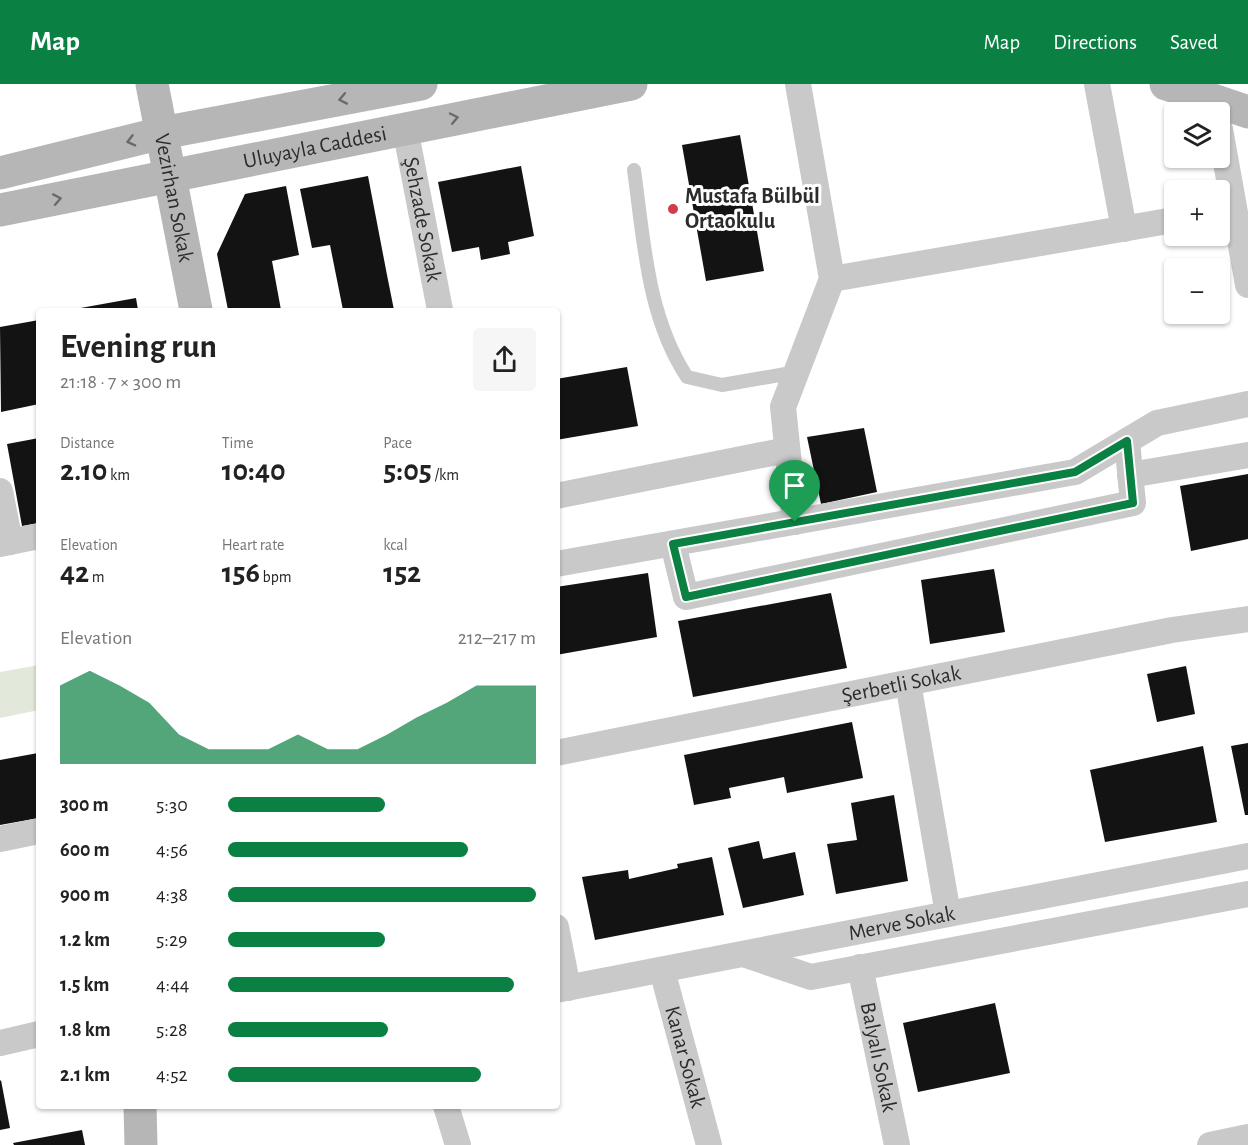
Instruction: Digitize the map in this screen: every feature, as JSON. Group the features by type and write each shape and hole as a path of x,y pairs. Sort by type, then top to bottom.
{"main road":[{"name":"Vezirhan Sokak","path":"152,84 172,176 196,308"},
{"name":"Uluyayla Caddesi","path":"0,173 162,133 421,84"},
{"name":"Uluyayla Caddesi","path":"0,210 631,84"},
{"path":"1166,84 1197,102"},
{"path":"1230,113 1248,112"},
{"path":"140,1109 141,1145"}],"street":[{"path":"795,522 783,407 832,279 798,84"},
{"path":"1097,84 1124,229"},
{"name":"Şehzade Sokak","path":"405,128 440,308"},
{"path":"832,279 1164,222"},
{"path":"1230,222 1248,285"},
{"path":"560,563 1075,472 1156,423 1248,404"},
{"path":"673,544 686,597 1133,503 1127,441"},
{"path":"560,495 788,450"},
{"path":"1130,475 1248,455"},
{"path":"0,491 5,543 36,537"},
{"name":"Şerbetli Sokak","path":"560,752 1172,630 1248,620"},
{"path":"908,683 948,914"},
{"path":"0,839 36,832"},
{"name":"Merve Sokak","path":"562,989 1248,856"},
{"path":"743,954 811,977 1248,894"},
{"name":"Balyalı Sokak","path":"860,967 897,1145"},
{"path":"560,968 562,989"},
{"name":"Kanar Sokak","path":"662,970 709,1145"},
{"path":"0,1043 36,1035"},
{"path":"447,1109 458,1145"},
{"path":"1210,1145 1248,1137"}],"lane":[{"path":"634,170 652,296 671,352 687,377 722,385 797,372"}],"shaded area":[{"path":"36,666 36,711 0,718 0,672"}],"building":[{"path":"740,135 764,271 706,281 682,145"},
{"path":"521,166 534,236 508,242 510,254 481,260 479,247 452,252 438,182"},
{"path":"368,176 394,308 343,308 330,245 312,248 300,189"},
{"path":"286,186 299,255 272,261 281,308 228,308 217,254 245,194"},
{"path":"136,298 138,308 81,308"},
{"path":"36,321 36,405 1,412 0,327"},
{"path":"627,367 638,426 560,439 560,378"},
{"path":"864,428 877,492 821,504 807,437"},
{"path":"36,439 36,524 22,526 7,444"},
{"path":"1248,474 1248,539 1191,551 1180,486"},
{"path":"994,569 1005,632 930,644 921,580"},
{"path":"648,573 657,637 560,654 560,586"},
{"path":"831,593 847,668 693,697 678,621"},
{"path":"1186,666 1195,714 1157,722 1147,674"},
{"path":"852,722 863,778 787,793 784,777 729,788 731,798 694,805 684,755"},
{"path":"1248,743 1248,815 1245,815 1231,746"},
{"path":"1203,746 1217,822 1105,842 1090,770"},
{"path":"36,753 36,819 0,825 0,760"},
{"path":"894,795 908,881 836,894 827,844 857,840 851,803"},
{"path":"759,841 763,859 795,852 804,895 743,908 728,848"},
{"path":"712,857 724,915 595,940 582,877 628,870 629,879 678,868 677,864"},
{"path":"995,1003 1010,1073 918,1092 903,1023"},
{"path":"0,1081 10,1128 0,1130"},
{"path":"82,1130 85,1145 14,1145 13,1143"}],"place":[{"name":"Mustafa Bülbül Ortaokulu","path":"673,209"}],"route":[{"path":"1127,441 1133,503 686,597 673,544 795,522 1075,472 1127,441"}]}
